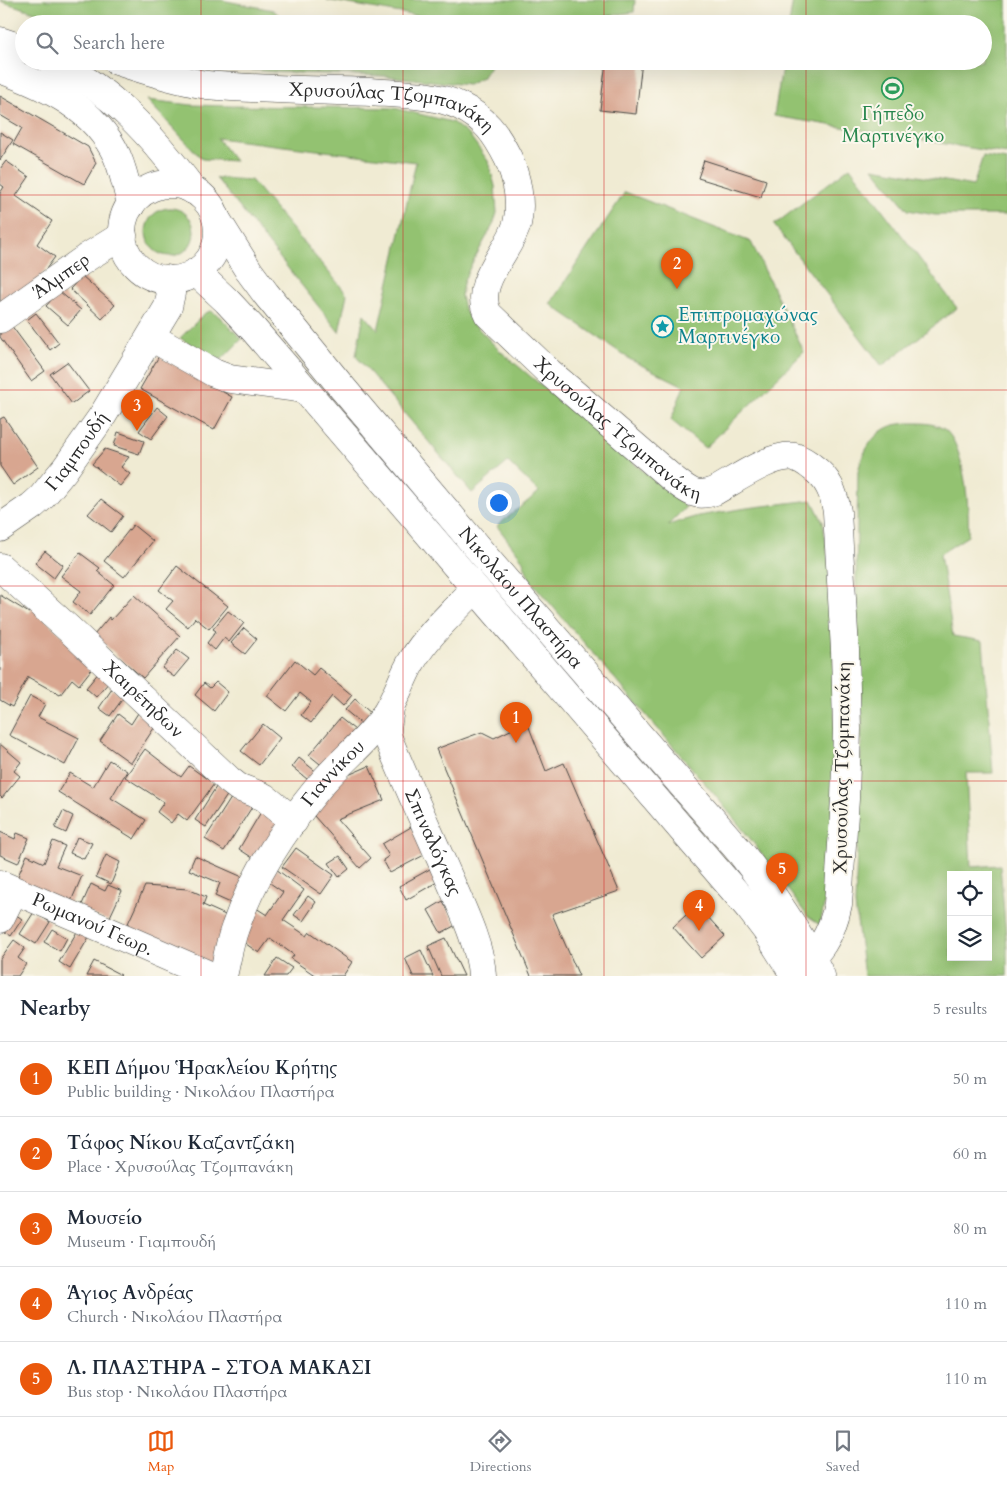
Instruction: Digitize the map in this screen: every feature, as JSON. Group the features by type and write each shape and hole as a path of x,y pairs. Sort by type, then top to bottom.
{"street":[{"path":"0,69 56,92 93,121 117,155 126,181 131,204"},
{"path":"68,70 83,78 126,112 157,144 193,190"},
{"name":"Χρυσούλας Τζομπανάκη","path":"142,70 182,81 207,85 398,94 443,100 468,110 486,123 497,136 511,164 518,189 519,213 516,226 508,245 487,281 483,306 488,314 549,372 673,479 691,492 699,495 707,494 766,462 786,457 799,458 804,461 816,469 827,482 833,492 837,512 846,692 845,799 838,904 835,918 831,931 806,972"},
{"path":"174,184 193,190 208,202 217,220 218,239 215,250 205,264 196,272 181,278 166,279 153,276 136,264 128,252 123,235 124,220 131,204 145,191 162,185 174,184"},
{"name":"Νικολάου Πλαστήρα","path":"217,220 266,294 340,385 487,559 742,853 796,929 806,972"},
{"name":"Άλμπερ","path":"0,319 89,256 123,235"},
{"name":"Νικολάου Πλαστήρα","path":"196,272 232,307 304,389 766,930 806,972"},
{"name":"Γιαμπουδή","path":"0,528 32,506 52,486 98,422 168,307 171,294 166,279"},
{"path":"151,337 230,379 304,389"},
{"name":"Χαιρέτηδων","path":"0,567 238,787 264,797 294,821"},
{"name":"Γιαννίκου","path":"223,976 235,928 250,890 266,861 322,783 372,731 390,708 406,671 417,653 475,589"},
{"name":"Σπιναλόγκας","path":"390,708 387,728 388,738 480,954 482,976"},
{"path":"0,919 7,888"},
{"name":"Ρωμανού Γεωρ.","path":"7,888 212,976"}],"green space":[{"path":"221,0 273,10 279,15 44,15 0,1"},
{"path":"326,0 635,0 634,12 614,15 412,15"},
{"name":"Γήπεδο Μαρτινέγκο","path":"793,0 1007,0 1007,154 774,116 782,70 992,70 992,15 790,15"},
{"path":"254,70 487,70 482,78 468,85 386,76"},
{"path":"147,100 192,105 394,108 452,122 470,136 488,161 495,186 497,213 493,225 463,283 461,296 464,309 472,322 499,350 686,507 668,525 698,516 812,500 823,522 829,565 835,695 833,811 824,905 820,925 808,917 752,841 714,794 530,580 522,559 497,526 539,492 508,462 472,493 356,356 364,314 378,330 416,162 217,138 235,161 202,159"},
{"path":"983,156 1007,160 1007,215 935,215 908,210 873,168 973,186"},
{"path":"850,167 957,308 882,366 774,225"},
{"path":"216,178 251,180 347,294 339,332"},
{"path":"625,192 751,242 804,352 705,448 671,420 684,386 631,360 550,304"},
{"path":"170,208 179,210 187,215 192,223 194,232 192,241 187,249 179,254 170,256 161,254 153,249 148,241 146,232 148,223 153,215 161,210"},
{"path":"211,311 220,317 242,339 222,359 215,360 180,338 205,313"},
{"path":"921,423 944,429 957,448 965,479 968,536 940,554 953,636 983,641 993,773 966,773 971,867 1000,865 1007,948 1007,976 864,976 855,905 862,722 856,582 858,471 869,444 884,429 897,424"}],"building":[{"path":"605,70 641,70 636,114 600,110"},
{"path":"0,96 88,147 96,163 84,184 13,144 22,128 0,115"},
{"path":"0,132 13,140 0,160"},
{"path":"704,160 766,180 761,197 698,178"},
{"path":"6,161 29,177 16,196 52,221 37,244 55,257 31,289 0,307 0,193 4,187 0,184 0,169"},
{"path":"82,276 115,305 102,319 70,289"},
{"path":"59,291 81,310 68,325 46,306"},
{"path":"36,313 59,343 50,350 27,320"},
{"path":"11,325 45,371 31,381 0,337 0,333"},
{"path":"159,356 232,397 214,430 140,389"},
{"path":"67,362 89,391 72,404 50,374"},
{"path":"157,407 168,416 151,439 139,431"},
{"path":"4,417 38,467 13,485 0,466 0,419"},
{"path":"118,432 144,441 139,454 114,446"},
{"path":"105,449 129,457 121,467 130,474 120,486 92,464"},
{"path":"101,499 123,516 111,532 88,514"},
{"path":"133,525 153,541 124,577 104,561"},
{"path":"45,551 63,565 54,578 35,563"},
{"path":"80,553 100,568 97,571 114,585 90,615 73,602 81,591 61,576"},
{"path":"177,566 228,606 209,629 195,618 188,627 166,609 173,601 159,590"},
{"path":"0,595 29,613 33,608 94,666 79,685 72,679 60,695 28,677 12,707 0,700"},
{"path":"134,595 180,636 143,678 94,635 109,617 111,620"},
{"path":"228,611 244,623 229,642 224,638 215,650 207,643 216,631 213,629"},
{"path":"244,628 257,639 245,654 231,643"},
{"path":"177,650 189,659 174,677 162,668"},
{"path":"295,660 313,675 319,668 352,695 343,706 332,696 311,723 301,715 311,702 300,693 286,711 267,696"},
{"path":"100,671 111,680 96,697 86,688"},
{"path":"216,682 228,692 214,711 195,695 204,683 210,688"},
{"path":"112,689 124,697 110,716 99,708"},
{"path":"30,696 45,704 38,717 79,738 65,765 9,735"},
{"path":"355,699 373,715 364,726 345,710"},
{"path":"138,713 156,725 131,763 100,741 118,714 131,724"},
{"path":"340,718 355,730 325,768 309,755"},
{"path":"527,722 546,771 564,763 619,891 552,914 579,976 531,976 436,749 482,732 494,738"},
{"path":"263,724 280,738 259,765 241,751"},
{"path":"0,744 21,762 14,771 20,776 2,798 0,796"},
{"path":"145,749 181,777 189,766 214,784 187,821 178,814 171,823 157,812 164,802 125,777"},
{"path":"299,758 319,774 312,783 292,767"},
{"path":"109,760 127,771 111,798 146,820 134,839 58,792 70,773 93,787"},
{"path":"369,766 384,800 337,819 371,858 360,868 314,816 330,783"},
{"path":"218,784 230,791 206,827 195,820"},
{"path":"233,795 252,807 224,851 205,839"},
{"path":"63,811 73,816 66,833 55,828"},
{"path":"261,812 282,826 259,862 239,849"},
{"path":"411,827 426,854 390,873 383,860 389,856 382,844"},
{"path":"0,832 15,839 17,833 29,838 18,863 0,855"},
{"path":"77,837 92,843 84,859 70,853"},
{"path":"53,841 65,846 56,866 82,876 69,906 15,883 27,855 44,863"},
{"path":"296,848 334,875 321,894 282,867"},
{"path":"106,855 120,862 111,884 96,877"},
{"path":"195,856 247,879 235,905 215,896 220,883 189,870"},
{"path":"340,856 349,869 339,877 329,863"},
{"path":"276,869 304,890 283,920 307,936 310,932 352,962 343,976 316,976 291,959 294,955 270,938 259,953 236,937 256,908 267,915 283,892 267,881"},
{"path":"430,869 437,882 406,900 399,886"},
{"path":"91,884 105,891 108,885 122,891 108,921 80,909"},
{"path":"145,886 188,889 206,897 203,905 232,918 212,967 125,930"},
{"path":"308,896 316,902 303,921 294,915"},
{"path":"443,901 456,925 441,933 428,910"},
{"path":"697,905 725,936 701,958 673,927"},
{"path":"12,912 22,919 11,936 1,929"},
{"path":"34,912 50,922 36,944 20,934"},
{"path":"81,925 92,932 70,969 59,962"},
{"path":"52,929 67,938 60,951 44,942"},
{"path":"446,938 464,976 441,976 428,946"},
{"path":"14,940 25,948 18,958 26,964 18,976 0,976 0,959"},
{"path":"421,950 433,976 413,976 405,958"},
{"path":"277,958 292,968 286,976 265,976"},
{"path":"94,961 121,975 86,976"}],"place":[{"name":"Γήπεδο Μαρτινέγκο","path":"893,88"},
{"name":"Τάφος Νίκου Καζαντζάκη","path":"677,289"},
{"name":"Επιπρομαχώνας Μαρτινέγκο","path":"662,326"},
{"name":"Μουσείο","path":"137,431"},
{"name":"ΚΕΠ Δήμου Ἡρακλείου Κρήτης","path":"516,743"},
{"name":"Λ. ΠΛΑΣΤΗΡΑ - ΣΤΟΑ ΜΑΚΑΣΙ","path":"782,894"},
{"name":"Άγιος Ανδρέας","path":"699,931"}]}
